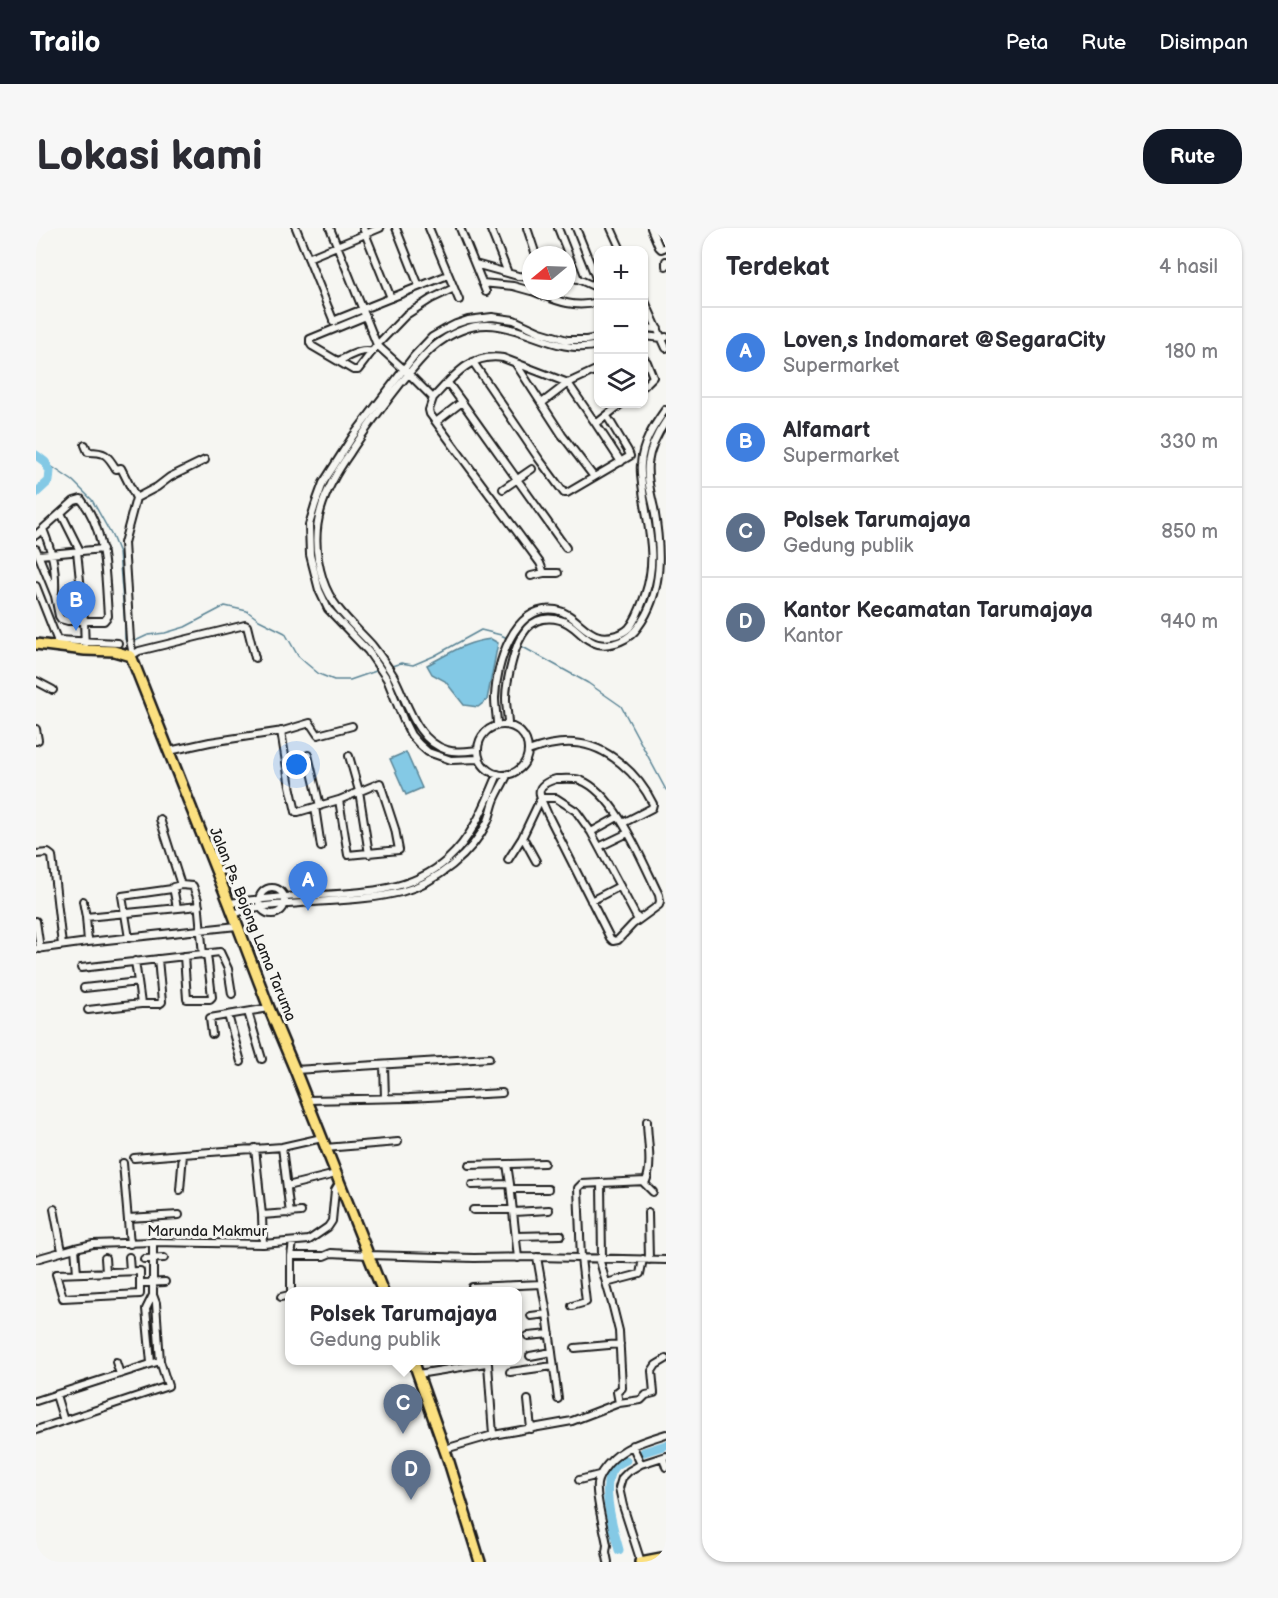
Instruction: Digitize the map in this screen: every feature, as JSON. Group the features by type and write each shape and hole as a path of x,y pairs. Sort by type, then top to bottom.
{"main road":[{"path":"36,645 85,646 114,651 131,649"},
{"name":"Jalan Ps. Bojong Lama Taruma","path":"131,649 207,850 381,1287"},
{"path":"414,1365 445,1449 480,1562"},
{"path":"644,1562 666,1557"}],"street":[{"path":"296,228 336,328"},
{"path":"330,228 377,345 433,399"},
{"path":"308,258 364,231 380,228"},
{"path":"396,228 419,286"},
{"path":"429,228 459,300"},
{"path":"460,228 486,292"},
{"path":"490,228 508,273"},
{"path":"527,228 533,246"},
{"path":"558,228 578,279 594,285"},
{"path":"576,228 594,275"},
{"path":"611,228 619,246"},
{"path":"651,228 659,247 661,249 666,247"},
{"path":"364,231 391,298"},
{"path":"666,261 666,266"},
{"path":"475,264 522,275"},
{"path":"333,321 448,275"},
{"path":"482,283 522,288"},
{"path":"366,316 310,339 310,343 356,370 406,315 418,306 454,288"},
{"path":"555,300 573,305 594,302"},
{"path":"648,315 664,338 666,348"},
{"path":"478,750 461,752 446,750 420,731 390,677 335,604 324,583 318,563 317,532 320,510 328,487 371,421 432,338 456,324 481,318 505,318 567,340 594,339"},
{"path":"406,371 440,342 462,330 485,324 512,328 560,345 577,347 594,345"},
{"path":"648,328 658,329"},
{"path":"648,336 664,338"},
{"path":"338,361 363,350 372,352"},
{"path":"544,573 540,563 436,422 429,410 433,399 459,371 473,362 493,356 503,357 568,383 621,462"},
{"path":"473,362 564,493 628,458 630,454 607,416"},
{"path":"514,363 562,435 594,477"},
{"path":"648,364 653,375 653,379 648,383"},
{"path":"542,403 568,383 594,372"},
{"path":"448,383 566,548"},
{"path":"436,422 462,402"},
{"path":"596,424 616,408"},
{"path":"497,725 495,696 500,669 512,633 519,624 529,616 541,611 556,610 571,616 591,632 604,636 622,633 640,610 649,584 652,555 640,467 651,431 665,409"},
{"path":"508,725 506,696 509,673 520,637 530,625 541,619 560,620 576,628 591,640 602,644 628,638 642,621 654,597 659,561 648,462 658,433 666,421"},
{"path":"86,445 88,452 107,455 116,469 122,469 136,498 124,543 131,649 147,649 245,625 255,658"},
{"path":"136,498 170,477 205,460"},
{"path":"503,489 532,469"},
{"path":"36,535 74,501 81,499 101,539 103,549 108,616 104,621 68,621 59,616 55,596 38,552 53,554 103,549"},
{"path":"62,513 78,551 85,646 118,643"},
{"path":"43,529 53,554 56,579 55,596"},
{"path":"531,576 558,573"},
{"path":"36,586 59,644"},
{"path":"390,677 404,721 419,744 428,752 451,760 479,759"},
{"path":"36,681 53,690"},
{"path":"169,750 281,731 310,723 318,735 352,726"},
{"path":"497,725 508,725 515,728 523,735 528,745 527,756 522,766 508,774 498,774 487,769 479,759 478,750 482,736 491,727 497,725"},
{"path":"36,729 38,740 36,741"},
{"path":"281,731 295,811 339,800 381,784 400,847 399,851 348,855 339,800"},
{"path":"528,751 573,742 586,745 613,756 641,783 653,804 652,808 591,832"},
{"path":"308,755 318,806 321,847"},
{"path":"349,756 359,791 369,854"},
{"path":"229,903 370,892 399,886 417,879 447,860 470,833 480,818 498,774"},
{"path":"234,915 261,908 401,892 421,884 458,860 477,837 488,821 496,797 508,774"},
{"path":"556,779 580,780 596,790 621,820 660,901 659,905 638,920 618,940 613,941 548,815 540,789 542,785 556,779"},
{"path":"541,798 556,798 576,811 591,832 638,920"},
{"path":"508,860 522,838 541,798"},
{"path":"160,819 181,885"},
{"path":"599,847 628,832"},
{"path":"522,838 536,861"},
{"path":"36,854 48,853 52,856 62,945"},
{"path":"129,938 122,896 190,885 194,887 199,906 200,930 212,997 210,999 187,999 184,956"},
{"path":"591,901 620,886"},
{"path":"261,908 259,900 261,893 270,887 281,890 285,897 285,905"},
{"path":"172,889 177,908"},
{"path":"83,901 88,942"},
{"path":"86,917 199,906"},
{"path":"36,921 38,949 237,926"},
{"path":"81,968 218,952 222,953 228,969 232,994"},
{"path":"88,1010 162,1002 158,959"},
{"path":"135,960 141,1004"},
{"path":"84,988 138,982"},
{"path":"212,1034 210,1018 269,1008"},
{"path":"248,1012 261,1059"},
{"path":"228,1015 241,1062"},
{"path":"295,1070 489,1058"},
{"path":"384,1065 385,1098"},
{"path":"307,1100 502,1093"},
{"path":"644,1183 649,1171 646,1121"},
{"path":"134,1158 324,1143 398,1142"},
{"path":"282,1147 290,1214"},
{"path":"255,1148 263,1244"},
{"path":"180,1190 183,1154"},
{"path":"123,1163 130,1244"},
{"path":"469,1165 544,1163"},
{"path":"507,1164 518,1258"},
{"path":"287,1186 338,1178"},
{"name":"Marunda Makmur","path":"36,1259 93,1244 153,1242 263,1244 309,1240 328,1227 332,1221 338,1178"},
{"path":"601,1183 600,1258 620,1344 622,1388 617,1392 619,1403"},
{"path":"572,1306 586,1302 581,1258 578,1188 582,1184 644,1183 653,1192"},
{"path":"472,1185 548,1189"},
{"path":"54,1209 62,1251"},
{"path":"472,1210 549,1210"},
{"path":"262,1215 301,1212"},
{"path":"606,1283 640,1274 646,1259 648,1213"},
{"path":"128,1218 179,1215"},
{"path":"516,1236 561,1235"},
{"path":"36,1430 168,1386 160,1360 156,1303 153,1295 153,1242"},
{"path":"290,1287 293,1242"},
{"path":"75,1248 77,1273"},
{"path":"291,1256 322,1257 331,1252 369,1255 666,1260"},
{"path":"129,1257 130,1271"},
{"path":"537,1257 558,1399"},
{"path":"105,1258 106,1272"},
{"path":"144,1259 164,1258"},
{"path":"130,1271 140,1271 140,1294 63,1298 56,1274 130,1271"},
{"path":"144,1283 165,1282"},
{"path":"472,1287 542,1284"},
{"path":"151,1363 146,1309 153,1295"},
{"path":"280,1297 285,1295"},
{"path":"531,1316 547,1314"},
{"path":"528,1336 550,1334"},
{"path":"575,1348 620,1344"},
{"path":"530,1356 552,1352"},
{"path":"445,1449 493,1436 572,1421 619,1403 639,1401 646,1395 654,1394 652,1371 656,1365 666,1359"},
{"path":"36,1401 160,1360"},
{"path":"116,1362 120,1374"},
{"path":"418,1374 465,1365"},
{"path":"488,1365 493,1436"},
{"path":"510,1372 553,1366"},
{"path":"56,1395 64,1420"},
{"path":"528,1400 531,1429"},
{"path":"608,1562 606,1552 608,1545 597,1489 600,1475 617,1455 666,1434"},
{"path":"633,1447 641,1463"},
{"path":"644,1562 623,1506 619,1488 622,1478 641,1463 665,1457 666,1467"},
{"path":"579,1480 600,1475"}],"water":[{"path":"491,639 498,643 487,700 478,707 464,705 445,681 432,674 427,665 465,645"},
{"path":"406,752 422,788 406,795 390,759"}],"waterway":[{"path":"36,455 45,462 50,471 49,481 36,493"},
{"path":"45,462 73,481 92,500 112,536 119,553 125,639 127,644 129,643"},
{"path":"133,642 148,635 185,627 225,606 247,611 285,633 298,656 319,674 334,680 350,680 379,670"},
{"path":"389,667 401,663 413,665 481,630 509,639"},
{"path":"521,646 588,683 621,706 666,790"},
{"path":"644,1452 666,1445"},
{"path":"619,1550 611,1520 608,1484 614,1467 626,1460"}],"place":[{"name":"Alfamart","path":"76,631"},
{"name":"Loven,s Indomaret @SegaraCity","path":"308,911"},
{"name":"Polsek Tarumajaya","path":"403,1434"},
{"name":"Kantor Kecamatan Tarumajaya","path":"411,1500"}]}
